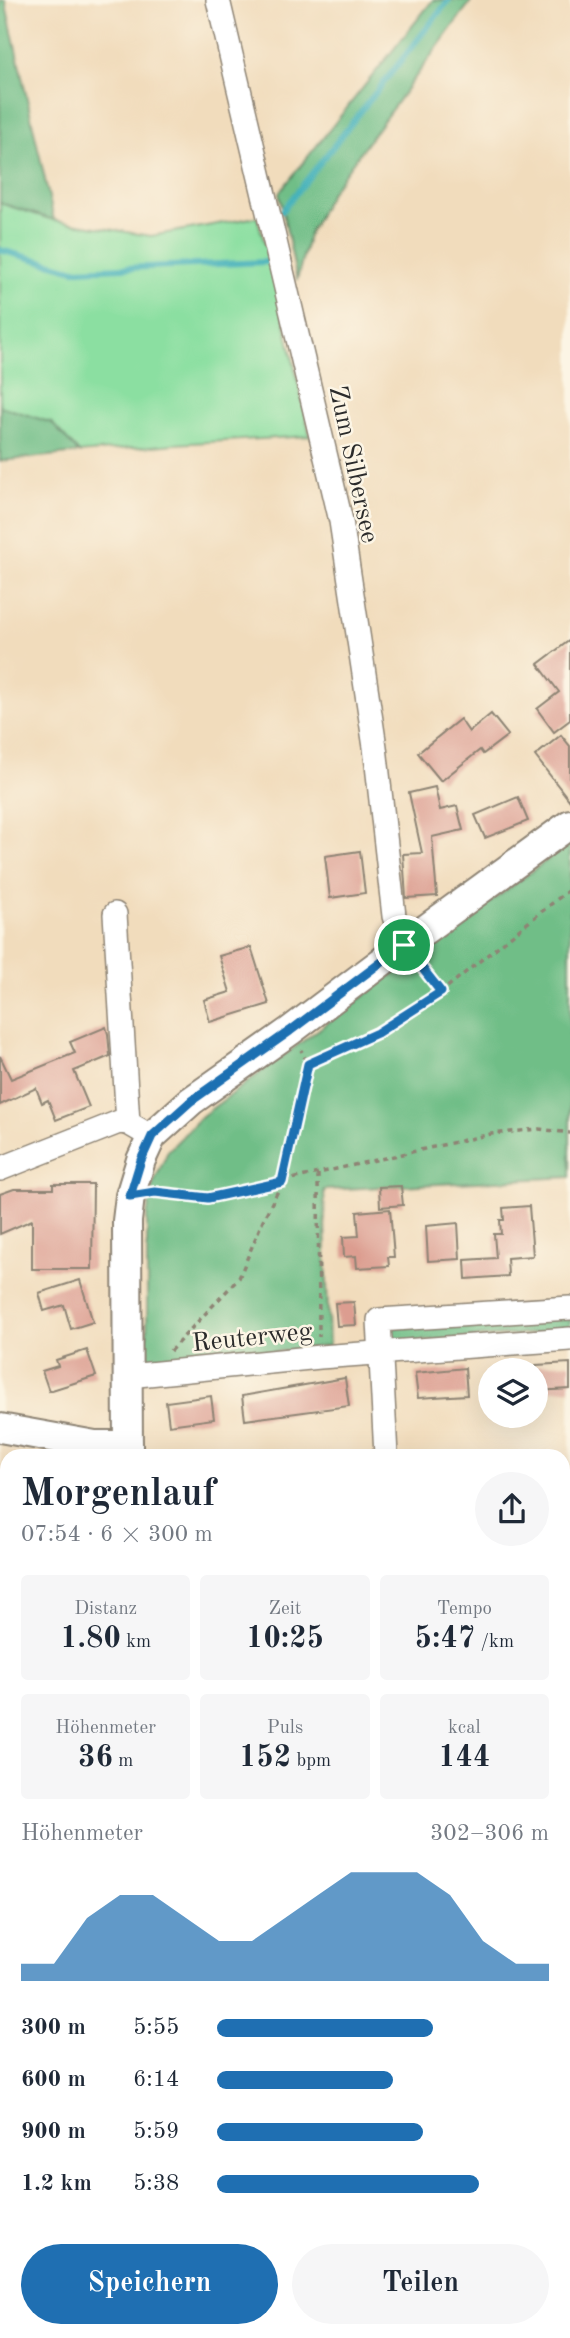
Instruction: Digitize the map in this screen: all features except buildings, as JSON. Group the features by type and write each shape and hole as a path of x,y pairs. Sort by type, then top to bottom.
{"street":[{"name":"Zum Silbersee","path":"218,0 341,522 374,740 394,916 404,945"},
{"path":"140,1130 191,1101 290,1031 570,824"},
{"path":"115,914 140,1130 141,1160 130,1196 127,1222 137,1376 128,1449"},
{"path":"0,1169 119,1122 140,1130"},
{"path":"386,1449 379,1320 570,1308"},
{"name":"Reuterweg","path":"137,1376 320,1357 570,1339"},
{"path":"0,1428 117,1449"}],"path":[{"path":"308,1064 377,1033 441,992 570,889"},
{"path":"404,945 441,992"},
{"path":"137,1376 239,1279 282,1182 308,1064 290,1031"},
{"path":"130,1196 155,1192 208,1198 491,1134 539,1129 570,1133"},
{"path":"318,1174 320,1357"}],"green space":[{"path":"0,0 5,0 54,220 0,203"},
{"path":"433,0 472,0 331,192 309,233 297,280 279,193"},
{"path":"0,203 54,220 151,236 257,217 275,279 310,436 79,453 52,423 0,406"},
{"path":"0,406 52,423 79,453 0,461"},
{"path":"570,843 570,1177 324,1190 329,1346 147,1365 147,1215 153,1185 168,1151 202,1116"},
{"path":"570,1315 570,1331 391,1343 390,1327"}],"waterway":[{"path":"282,211 449,0"},
{"path":"0,250 75,270 267,262"}],"route":[{"path":"404,945 441,992 377,1033 308,1064 282,1182 208,1198 155,1192 130,1196 152,1136 191,1101 404,945"}]}
